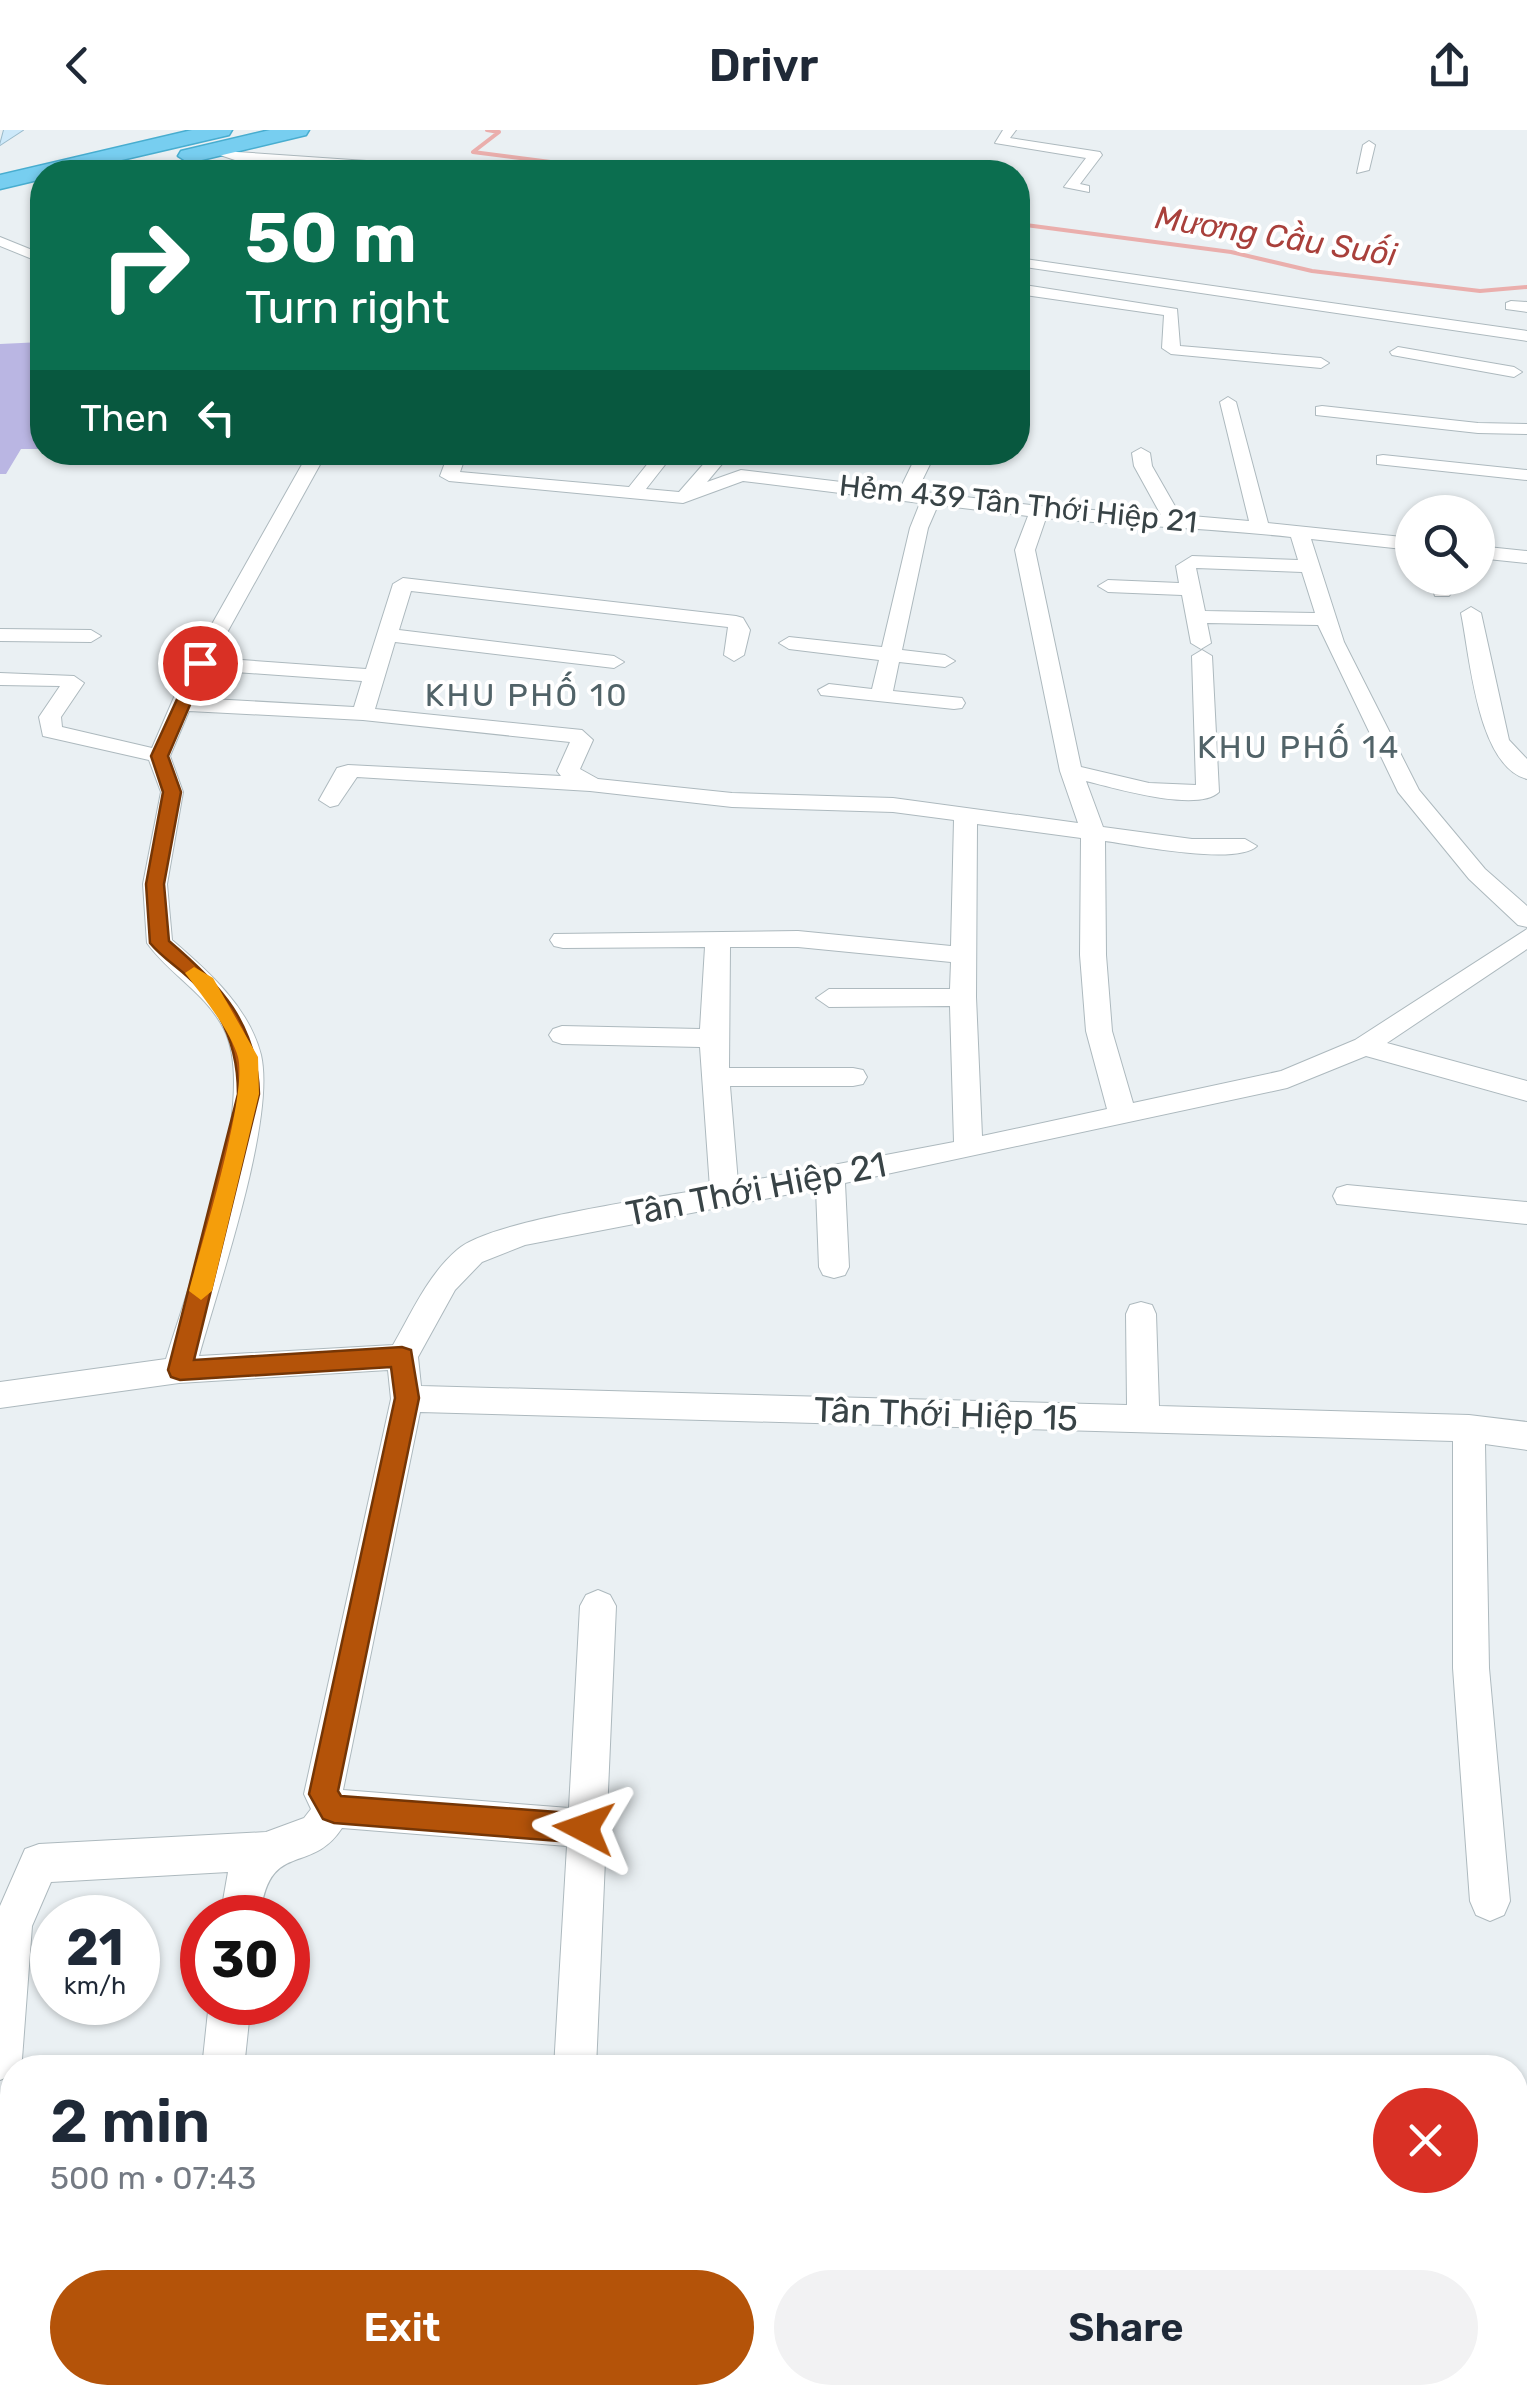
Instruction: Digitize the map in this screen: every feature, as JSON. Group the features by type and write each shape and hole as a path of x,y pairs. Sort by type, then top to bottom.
{"highway":[{"path":"105,160 244,130"},
{"path":"155,160 276,130"},
{"path":"117,160 219,140 298,130"},
{"path":"157,160 219,140"},
{"path":"0,183 30,177"},
{"path":"0,183 30,177"},
{"path":"0,199 30,192"}],"main road":[{"path":"0,140 15,130"}],"street":[{"path":"1010,130 1001,142 1094,155 1071,188 1084,189"},
{"path":"219,140 235,156 293,160"},
{"path":"1362,170 1369,145"},
{"path":"0,241 30,254"},
{"path":"1030,264 1527,336"},
{"path":"1182,288 1172,312 1170,348 1321,363"},
{"path":"1030,290 1172,312"},
{"path":"1438,360 1454,326"},
{"path":"1398,352 1514,372"},
{"path":"1228,402 1260,528"},
{"path":"1322,411 1527,429"},
{"path":"1141,453 1143,466 1174,521"},
{"path":"1383,460 1527,475"},
{"path":"180,1370 238,1147 249,1094 248,1057 206,983 160,943 155,884 172,792 160,756 200,663 311,465"},
{"name":"Hẻm 439 Tân Thới Hiệp 21","path":"453,465 449,476 683,498 704,493 742,474 1039,512 1395,542"},
{"path":"633,494 656,465"},
{"path":"683,498 712,465"},
{"path":"906,495 921,465"},
{"path":"880,696 919,528 932,499"},
{"path":"1039,512 1025,550 1071,770 1093,832 1093,955 1100,1031 1122,1115"},
{"path":"1299,532 1334,642 1409,792 1477,874 1527,919"},
{"path":"1495,554 1527,558"},
{"path":"1071,770 1149,790 1208,792 1202,649 1186,566 1192,562 1310,566"},
{"path":"363,714 404,584 736,622 740,630 734,655"},
{"path":"1108,586 1191,590"},
{"path":"1470,613 1498,742 1527,772"},
{"path":"1197,617 1326,619"},
{"path":"387,634 614,662"},
{"path":"0,635 91,636"},
{"path":"789,644 946,661"},
{"path":"200,663 375,676"},
{"path":"0,680 67,680 73,683 50,717 51,731 160,756"},
{"path":"829,690 954,703"},
{"path":"181,704 363,714 574,734 582,740 568,772 592,785"},
{"path":"330,800 345,773 356,770 592,785 732,800 893,805 1192,846 1245,846"},
{"path":"966,813 962,955 968,1149"},
{"name":"Tân Thới Hiệp 21","path":"402,1357 444,1282 472,1254 522,1235 968,1149 1287,1079 1364,1046 1527,936"},
{"path":"562,940 798,939 962,955"},
{"path":"718,940 713,1038 724,1194"},
{"path":"829,998 963,997"},
{"path":"562,1035 713,1038"},
{"path":"1364,1046 1527,1091"},
{"path":"716,1077 853,1078"},
{"path":"830,1174 834,1267"},
{"path":"1347,1196 1527,1213"},
{"path":"1140,1314 1143,1420"},
{"path":"0,1394 180,1370 402,1357 407,1398 323,1794 334,1809 584,1828"},
{"name":"Tân Thới Hiệp 15","path":"407,1398 1469,1428 1527,1436"},
{"path":"1469,1428 1471,1668 1490,1901"},
{"path":"575,2055 598,1606"},
{"path":"1,2055 12,1925 39,1863 266,1851 317,1833 334,1809"},
{"path":"242,1895 244,1880 266,1851"},
{"path":"224,2055 228,2025"}],"shaded area":[{"path":"30,343 30,449 21,449 6,474 0,474 0,344"}],"waterway":[{"name":"Mương Cầu Suối","path":"487,130 499,132 473,152 535,160"},
{"name":"Mương Cầu Suối","path":"1030,226 1231,252 1312,271 1480,291 1527,287"}],"slow traffic":[{"path":"194,973 206,983 248,1057 249,1094 201,1291"}],"district":[{"name":"KHU PHỐ 10","path":"527,695"},
{"name":"KHU PHỐ 14","path":"1299,747"}],"route":[{"path":"200,663 160,756 172,792 155,884 160,943 206,983 235,1030 248,1057 249,1094 180,1370 402,1357 407,1398 323,1794 334,1809 584,1828"}]}
